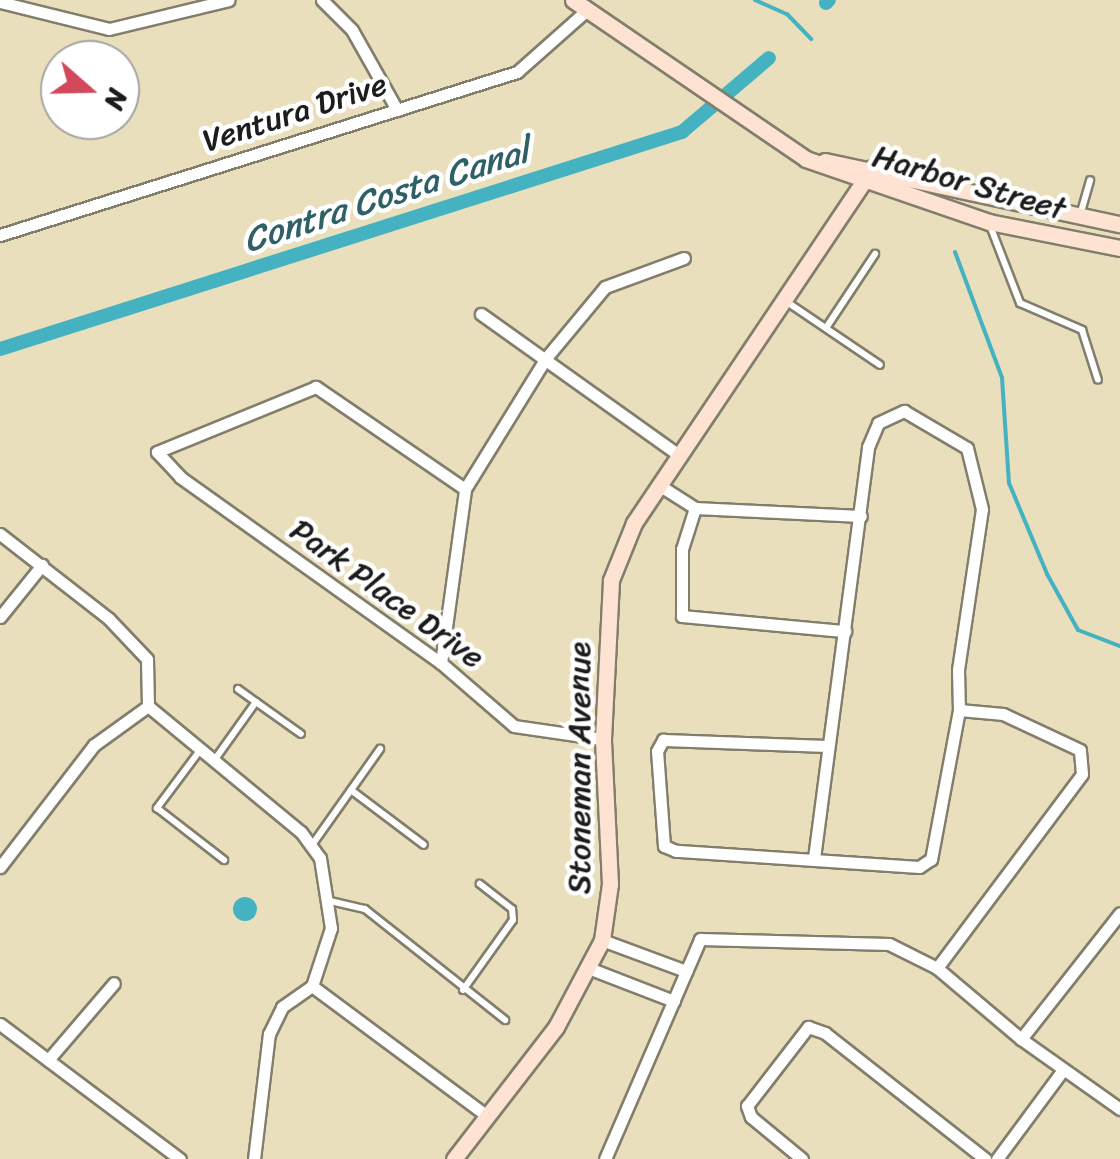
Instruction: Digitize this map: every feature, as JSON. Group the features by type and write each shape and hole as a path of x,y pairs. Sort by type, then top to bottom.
{"street":[{"path":"0,2 109,28 229,0"},
{"path":"322,0 352,30 397,110"},
{"name":"Ventura Drive","path":"0,235 517,72 580,5"},
{"name":"Harbor Street","path":"580,5 806,159 862,182 990,222 1120,248"},
{"name":"Harbor Street","path":"806,159 873,168 1080,220 1120,224"},
{"name":"Stoneman Avenue","path":"454,1159 556,1027 591,970 602,940 610,884 603,739 611,580 678,455 786,302 873,168"},
{"path":"442,663 465,488 546,358 606,287 684,258"},
{"path":"481,314 678,455"},
{"name":"Park Place Drive","path":"465,488 316,387 157,452 180,477 442,663 514,726 603,739"},
{"path":"814,858 868,448 878,423 904,411 954,434 976,472 982,509 958,670 960,710 931,859 919,866 814,858 664,846 658,751 663,740 828,746"},
{"path":"659,485 695,508 861,516"},
{"path":"695,508 682,550 682,616 845,632"},
{"path":"0,534 42,565 147,659 148,706 311,846 330,901 330,928 312,986 282,1006 269,1034 254,1159"},
{"path":"0,617 42,565"},
{"path":"0,867 94,745 148,706"},
{"path":"937,968 1082,774 1080,750 1004,714 960,710"},
{"path":"1021,1039 1120,913"},
{"path":"605,1159 700,939 734,936 889,944 937,968 1062,1071 1118,1105"},
{"path":"602,940 686,971"},
{"path":"591,970 674,1001"},
{"path":"48,1060 114,983"},
{"path":"312,986 486,1115"},
{"path":"0,1024 180,1159"},
{"path":"802,1159 751,1118 748,1106 808,1027 825,1033 985,1159"},
{"path":"997,1159 1062,1071"}],"lane":[{"path":"1080,220 1090,180"},
{"path":"990,222 1020,303 1082,330 1098,380"},
{"path":"826,328 874,254"},
{"path":"786,302 880,365"},
{"path":"238,689 301,734"},
{"path":"212,764 256,702"},
{"path":"311,846 380,749"},
{"path":"198,752 157,808 224,860"},
{"path":"351,790 424,845"},
{"path":"462,990 514,920 512,909 480,884"},
{"path":"330,901 365,909 462,990 505,1020"}],"water":[{"path":"245,897 257,909 245,921 233,909"}],"waterway":[{"path":"755,0 787,14 811,39"},
{"name":"Contra Costa Canal","path":"826,3 829,0"},
{"name":"Contra Costa Canal","path":"0,349 682,132 769,58"},
{"path":"955,252 1002,378 1009,483 1047,574 1078,630 1120,646"}]}
